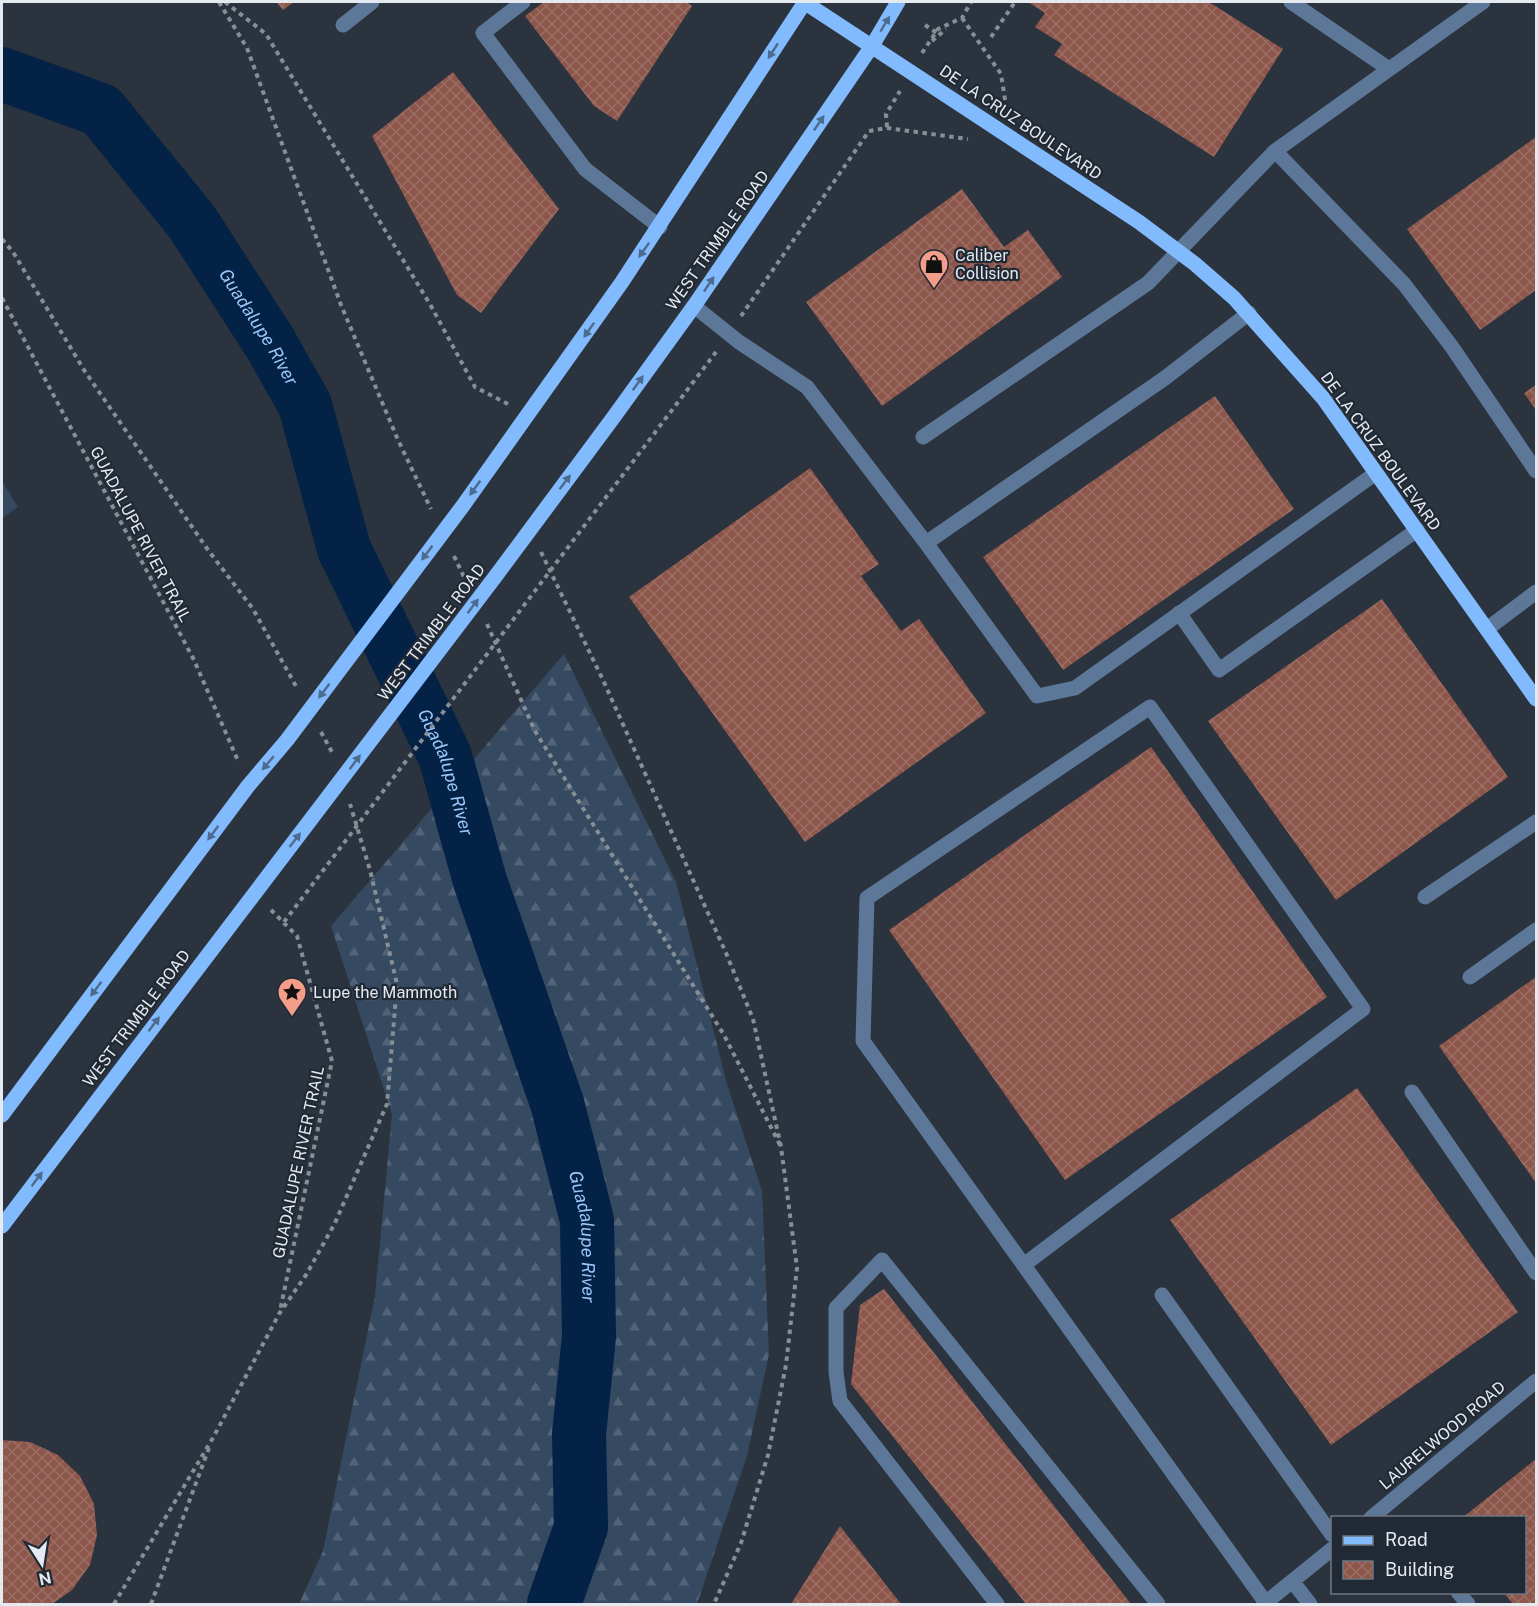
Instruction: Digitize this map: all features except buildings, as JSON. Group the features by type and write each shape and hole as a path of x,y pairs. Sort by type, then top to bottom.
{"main road":[{"path":"2,1114 248,786 287,740 529,415 660,227 804,2"},
{"name":"DE LA CRUZ BOULEVARD","path":"804,2 1010,136 1179,252 1249,314 1323,398 1536,699"},
{"path":"872,46 898,2"},
{"name":"WEST TRIMBLE ROAD","path":"2,1226 495,578 694,306 872,46"}],"street":[{"path":"343,25 372,2"},
{"path":"523,2 483,33 585,169 660,227"},
{"path":"1291,2 1389,69"},
{"path":"923,437 1148,283 1275,151 1483,2"},
{"path":"1275,151 1404,284 1452,347 1536,471"},
{"path":"694,306 739,342 807,387 926,543 1037,696 1075,688 1376,473"},
{"path":"926,543 1165,378 1249,314"},
{"path":"1179,614 1219,670 1417,530"},
{"path":"1487,628 1536,592"},
{"path":"1025,1264 1363,1009 1150,707 867,898 863,1041 1025,1264 1265,1604 1331,1551"},
{"path":"1425,897 1536,822"},
{"path":"1470,977 1536,930"},
{"path":"1412,1092 1536,1273"},
{"path":"997,1605 840,1401 836,1372 836,1308 882,1260 1158,1605"},
{"path":"1162,1294 1331,1534"},
{"name":"LAURELWOOD ROAD","path":"1373,1516 1536,1381"},
{"path":"1293,1582 1311,1605"}],"path":[{"path":"225,2 266,34 431,306 475,387 529,415"},
{"path":"971,2 962,18 1001,74 1010,136"},
{"path":"992,37 1015,2"},
{"path":"925,25 939,34"},
{"path":"932,41 946,29"},
{"path":"890,114 893,107"},
{"path":"744,312 869,131 887,128 970,139"},
{"path":"2,239 13,252"},
{"name":"GUADALUPE RIVER TRAIL","path":"2,298 194,660 248,786"},
{"path":"284,922 715,353"},
{"path":"530,529 603,680 740,986 753,1019 781,1147 797,1268 786,1365 768,1455 741,1543 714,1605"},
{"name":"GUADALUPE RIVER TRAIL","path":"254,893 297,936 332,1061 279,1314"},
{"name":"GUADALUPE RIVER TRAIL","path":"114,1605 214,1436 279,1314 306,1275 326,1238"},
{"path":"151,1605 214,1436"}],"green space":[{"path":"2,481 18,507 2,518"},
{"path":"564,654 676,882 727,1084 762,1191 769,1354 747,1456 697,1604 299,1604 323,1551 375,1296 392,1114 331,926"}],"waterway":[{"name":"Guadalupe River","path":"2,74 101,110 192,222 270,343 305,405 344,549 445,756 480,881 557,1103 587,1220 589,1336 579,1434 581,1527 554,1604"}],"place":[{"name":"Caliber Collision","path":"934,290"},
{"name":"Lupe the Mammoth","path":"292,1018"}]}
